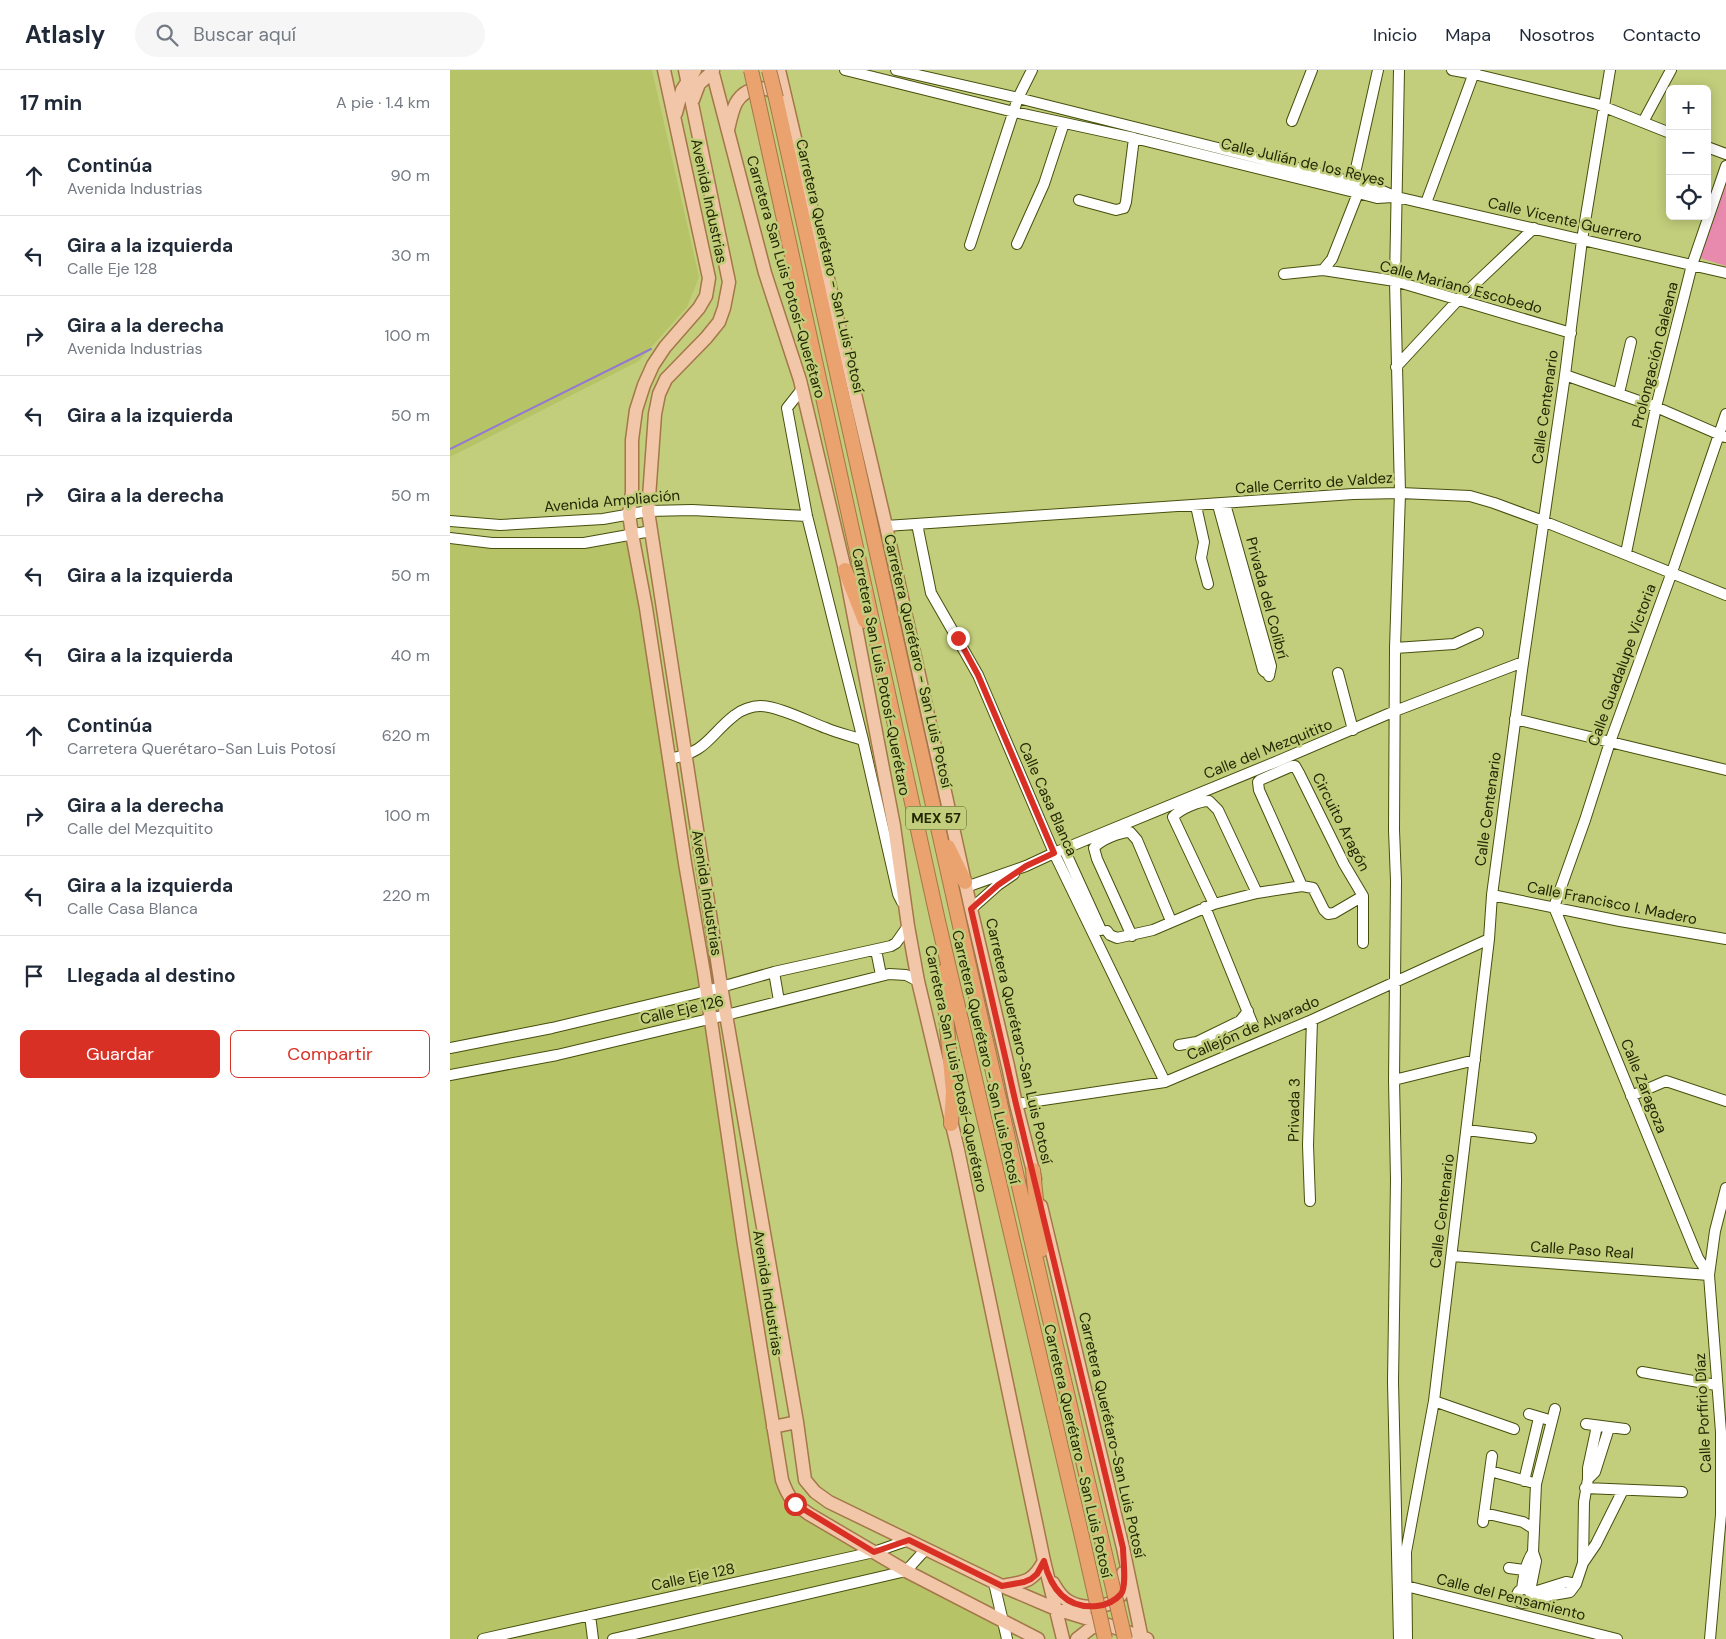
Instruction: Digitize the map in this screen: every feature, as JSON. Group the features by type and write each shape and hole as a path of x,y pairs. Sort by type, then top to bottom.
{"highway":[{"name":"Carretera Querétaro - San Luis Potosí","path":"751,70 938,921 1105,1639"},
{"name":"Carretera Querétaro - San Luis Potosí","path":"770,70 937,824 1047,1310 1125,1639"},
{"path":"845,570 880,656"},
{"path":"937,824 965,885"},
{"path":"938,921 953,1092 952,1124"},
{"path":"1033,1170 1047,1310"}],"main road":[{"name":"Avenida Industrias","path":"664,70 709,278 706,296 699,308 664,347 644,385 636,410 632,440 630,514 782,1480 788,1497 809,1514 906,1571 1003,1619 1038,1639"},
{"path":"692,103 699,84 712,70"},
{"name":"Carretera San Luis Potosí-Querétaro","path":"712,70 765,273 802,389 845,570 894,826 918,981 952,1124 1044,1561 1063,1639"},
{"name":"Carretera Querétaro-San Luis Potosí","path":"779,70 886,526 965,885 1144,1638"},
{"name":"Avenida Industrias","path":"689,73 692,103 729,282 728,293 718,322 706,338 666,379 659,394 655,414 648,511 720,986 797,1422 805,1480 814,1492 829,1502 998,1584 1056,1609 1144,1638"},
{"path":"676,120 679,97 689,73"},
{"path":"728,130 736,104 743,95 753,89 773,90 784,100 788,110"},
{"path":"744,1245 764,1241"},
{"path":"773,1427 797,1422"},
{"path":"1048,1575 1059,1593 1068,1602 1087,1607 1110,1603 1122,1594 1124,1585 1123,1548"},
{"path":"998,1584 1024,1582 1031,1579 1037,1574 1044,1561"},
{"path":"1077,1639 1091,1628 1105,1624"}],"street":[{"name":"Calle Julián de los Reyes","path":"845,70 1014,112 1134,138 1220,154"},
{"name":"Calle Julián de los Reyes","path":"896,70 1018,98 1220,154 1312,177 1377,198 1397,197"},
{"path":"970,245 1018,98 1032,70"},
{"path":"1292,121 1312,70"},
{"path":"1353,182 1378,70"},
{"path":"1399,70 1395,281 1400,493 1395,648 1394,830 1396,981 1394,1080 1396,1180 1393,1382 1398,1559 1403,1585 1399,1639"},
{"path":"1452,70 1474,72 1512,84 1583,100 1666,131"},
{"name":"Calle Centenario","path":"1406,1639 1403,1585 1406,1552 1434,1401 1489,939 1492,895 1515,719 1565,376 1582,240 1610,70"},
{"path":"1426,203 1474,72"},
{"path":"1643,122 1666,72"},
{"path":"1017,244 1044,184 1064,123"},
{"path":"1079,200 1116,210 1124,208 1134,138"},
{"path":"1711,148 1726,154"},
{"name":"Prolongación Galeana","path":"1626,553 1656,407 1692,265 1726,166"},
{"name":"Calle Julián de los Reyes","path":"1312,177 1353,182 1397,197"},
{"path":"1323,270 1332,259 1358,193"},
{"name":"Calle Vicente Guerrero","path":"1397,197 1726,273"},
{"path":"1396,367 1458,300 1534,228"},
{"name":"Calle Mariano Escobedo","path":"1284,274 1323,270 1395,281 1571,333"},
{"path":"1619,393 1631,342"},
{"path":"1565,376 1656,407 1723,436"},
{"path":"802,389 787,408 807,516 863,740 898,894 906,910"},
{"name":"Calle Guadalupe Victoria","path":"1554,907 1586,820 1610,742 1723,436 1726,414"},
{"name":"Calle Cerrito de Valdez","path":"886,526 1400,493 1470,496 1494,503 1626,553 1726,595"},
{"name":"Privada del Colibrí","path":"1222,504 1260,646 1263,670 1269,674"},
{"path":"1196,506 1204,542 1201,558 1208,584"},
{"name":"Avenida Ampliación","path":"450,521 500,525 603,519 648,511 692,510 807,516"},
{"name":"Calle Casa Blanca","path":"917,524 931,593 978,675 1059,851 1101,931"},
{"path":"450,538 492,543 584,542 651,531"},
{"path":"1395,648 1454,644 1478,633"},
{"name":"Calle del Mezquitito","path":"965,885 1026,866 1354,730 1395,711 1523,662"},
{"path":"1338,673 1354,730"},
{"path":"669,758 686,756 704,746 736,714 745,709 760,706 790,713 828,729 863,740"},
{"path":"1515,719 1726,770"},
{"name":"Circuito Aragón","path":"1295,766 1344,864 1364,896 1331,914 1324,910 1308,887 1259,790 1258,782 1262,778 1295,766"},
{"path":"1253,1024 1173,817 1177,813 1204,801 1209,801 1218,810 1257,893"},
{"path":"1128,935 1094,848 1098,844 1125,832 1130,832 1138,840 1171,921"},
{"name":"Calle del Mezquitito","path":"971,909 998,885 1026,866"},
{"path":"1165,1082 1101,931 1113,929 1128,935 1153,930 1209,906 1257,893 1308,887"},
{"name":"Calle Francisco I. Madero","path":"1492,895 1620,921 1726,939"},
{"path":"1363,943 1364,896"},
{"name":"Calle Zaragoza","path":"1554,907 1698,1258 1709,1275"},
{"name":"Calle Eje 126","path":"450,1048 552,1028 706,991 774,972 876,950 896,943 908,926"},
{"name":"Callejón de Alvarado","path":"1016,1104 1165,1082 1312,1020 1489,939"},
{"path":"876,950 881,975"},
{"path":"774,972 779,1001"},
{"name":"Calle Eje 126","path":"450,1075 557,1055 726,1015 881,975 906,975 918,981"},
{"path":"1179,1045 1197,1042 1240,1021 1248,1011"},
{"name":"Privada 3","path":"1310,1201 1308,1145 1312,1020"},
{"path":"1394,1080 1475,1060"},
{"path":"1631,1096 1666,1081 1726,1101"},
{"path":"1467,1130 1531,1138"},
{"name":"Calle Porfirio Díaz","path":"1710,1639 1721,1515 1723,1432 1716,1385 1709,1275 1715,1231 1726,1188"},
{"name":"Calle Paso Real","path":"1452,1256 1709,1275"},
{"path":"1642,1372 1716,1385"},
{"path":"1434,1401 1514,1429"},
{"path":"1516,1613 1527,1595 1536,1561 1533,1552 1536,1484 1555,1409"},
{"path":"1524,1481 1534,1416 1552,1420"},
{"path":"1586,1424 1625,1429"},
{"path":"1527,1595 1570,1592 1576,1584 1583,1562 1588,1468 1597,1426"},
{"path":"1587,1484 1595,1472 1609,1428"},
{"path":"1492,1456 1484,1517 1523,1522 1534,1529"},
{"path":"1490,1471 1536,1484"},
{"path":"1587,1484 1623,1490 1682,1492"},
{"path":"1583,1562 1596,1544 1623,1490"},
{"path":"1523,1522 1534,1517"},
{"name":"Calle Eje 128","path":"482,1639 874,1552 909,1540"},
{"path":"613,1639 906,1571 926,1549"},
{"path":"1398,1559 1402,1558 1406,1552"},
{"path":"1527,1595 1524,1570 1533,1552"},
{"path":"1509,1568 1524,1570"},
{"path":"998,1584 1007,1639"},
{"name":"Calle del Pensamiento","path":"1403,1585 1617,1639"},
{"path":"590,1615 593,1639"}],"shaded area":[{"path":"450,70 652,70 699,277 687,307 639,361 450,457"},
{"path":"1726,177 1726,266 1700,258"},
{"path":"635,540 785,1498 1000,1619 1004,1639 450,1639 450,544 587,545"}],"waterway":[{"path":"450,449 651,349"}],"route":[{"path":"795,1504 874,1552 909,1540 1002,1586 1031,1579 1037,1574 1044,1561 1048,1575 1059,1593 1068,1602 1087,1607 1104,1605 1122,1594 1124,1585 1123,1548 971,909 998,885 1026,866 1054,853 978,675 958,638"}]}
